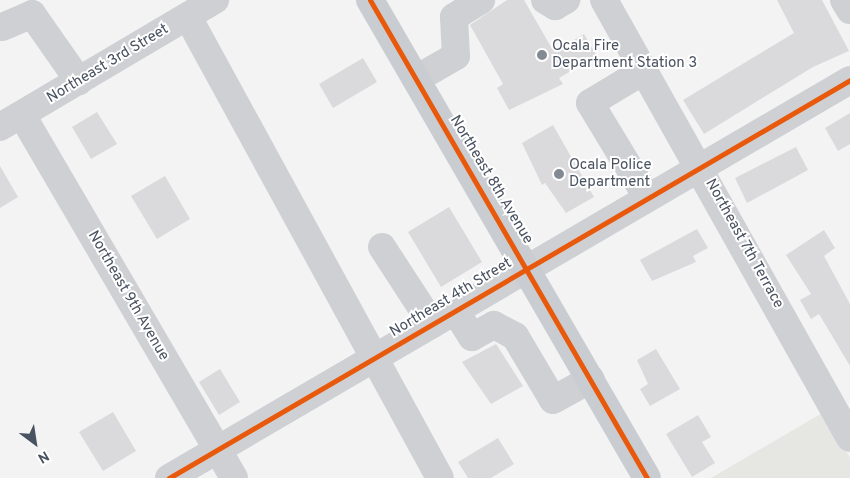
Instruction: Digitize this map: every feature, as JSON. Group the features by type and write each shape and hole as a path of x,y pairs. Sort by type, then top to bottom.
{"main road":[{"name":"Northeast 8th Avenue","path":"370,0 527,266 647,478"}],"street":[{"name":"Northeast 3rd Street","path":"11,121 215,0"},
{"path":"416,79 456,56 454,17 481,0"},
{"path":"545,0 555,6 566,0"},
{"name":"Northeast 7th Terrace","path":"604,0 701,166 850,438"},
{"path":"844,0 850,10"},
{"path":"2,27 32,14 78,81"},
{"path":"188,17 373,359 440,478"},
{"path":"645,70 590,103 647,197"},
{"name":"Northeast 4th Street","path":"169,478 373,359 527,266 850,80"},
{"name":"Northeast 9th Avenue","path":"11,121 218,449 234,478"},
{"path":"382,247 432,324"},
{"path":"455,310 472,337 494,325 515,336 552,400 591,379"}],"shaded area":[{"path":"824,412 850,458 850,478 711,478"}],"building":[{"name":"Ocala Fire Department Station 3","path":"507,0 524,0 554,52 584,34 597,56 559,78 563,84 509,110 497,88 503,84 470,25"},
{"path":"777,0 822,0 849,51 813,67 704,134 683,100 794,33"},
{"path":"363,58 377,82 333,108 319,84"},
{"path":"97,112 117,144 91,159 72,127"},
{"path":"850,113 850,144 838,151 825,128"},
{"name":"Ocala Police Department","path":"553,125 594,197 566,213 545,183 542,185 522,143"},
{"path":"796,147 808,170 747,203 735,178"},
{"path":"0,166 18,197 0,208"},
{"path":"165,176 190,219 157,239 131,196"},
{"path":"449,207 482,262 441,287 408,232"},
{"path":"697,229 708,248 693,256 696,262 652,281 640,260"},
{"path":"824,230 835,248 824,256 850,304 850,366 819,314 811,319 800,300 811,294 786,255"},
{"path":"496,344 523,386 491,404 462,362"},
{"path":"656,349 680,389 650,406 640,389 648,384 637,360"},
{"path":"220,369 240,402 219,415 199,382"},
{"path":"113,412 136,451 103,471 79,432"},
{"path":"698,415 711,437 702,442 715,463 692,477 666,434"},
{"path":"498,438 514,464 491,478 468,478 458,462"}],"cycle path":[{"path":"370,0 647,478"},
{"path":"169,478 850,80"}],"place":[{"name":"Ocala Fire Department Station 3","path":"542,55"},
{"name":"Ocala Police Department","path":"559,174"}]}
